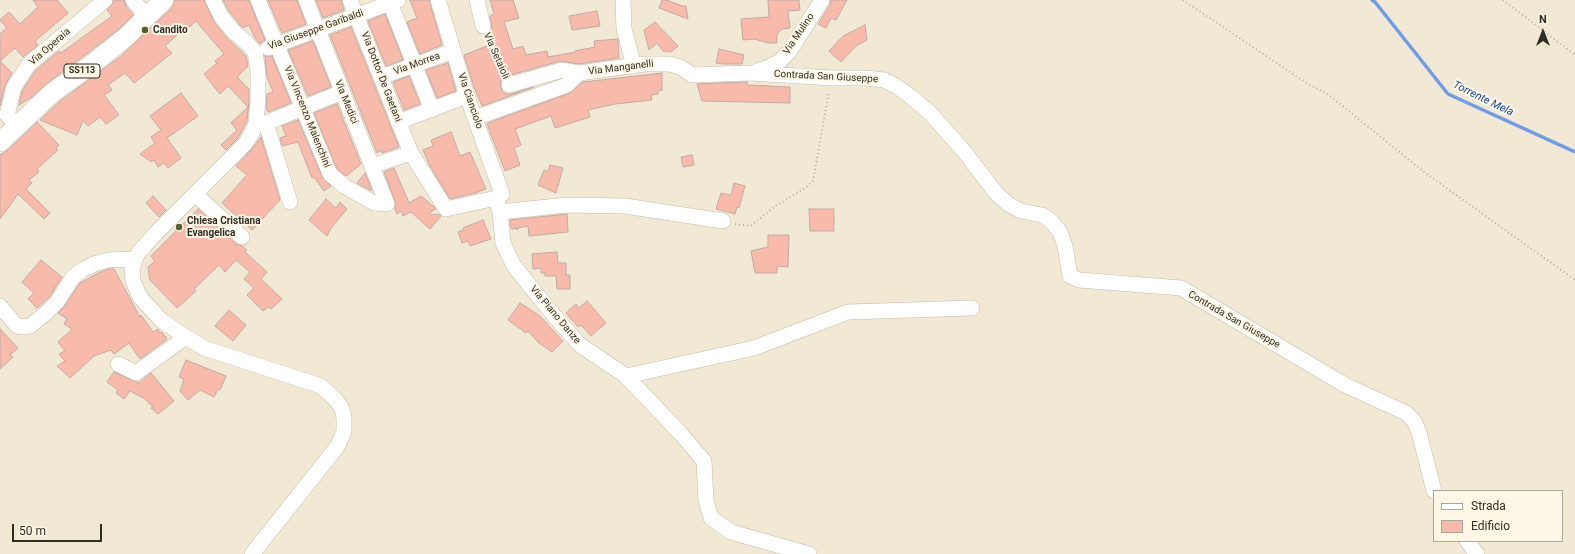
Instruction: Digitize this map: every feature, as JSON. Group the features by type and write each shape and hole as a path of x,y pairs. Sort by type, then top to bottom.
{"main road":[{"name":"SS113","path":"0,142 52,93 91,66 126,37 164,0"}],"street":[{"name":"Via Operaia","path":"17,125 8,115 14,87 29,64 105,0"},
{"path":"133,0 147,17"},
{"path":"213,0 221,16 233,31 256,52 258,101 261,123 290,202"},
{"name":"Via Vincenzo Malenchini","path":"258,0 330,174 344,186 374,203 387,204"},
{"name":"Via Medici","path":"306,0 387,204"},
{"name":"Via Dottor De Gaetani","path":"350,0 410,153"},
{"name":"Via Cianciolo","path":"438,0 475,118 502,194 498,205"},
{"path":"477,0 483,26"},
{"path":"624,0 624,29 634,66"},
{"name":"Via Mulino","path":"750,73 767,68 780,61 789,52 822,0"},
{"path":"392,1 414,65 432,110"},
{"name":"Via Giuseppe Garibaldi","path":"256,52 392,1"},
{"name":"Via Morrea","path":"381,77 453,51"},
{"name":"Via Manganelli","path":"475,118 568,85 579,74 634,66 670,64 680,67 692,75 750,73"},
{"name":"Via Setaioli","path":"509,85 562,70 579,74"},
{"name":"Contrada San Giuseppe","path":"750,73 832,78 866,78 884,80 896,86 930,113 963,150 996,193 1008,204 1021,212 1042,215 1052,222 1060,232 1065,246 1070,276 1079,280 1181,288 1345,385 1406,413 1414,421 1420,432 1434,490"},
{"path":"252,554 337,447 344,432 342,408 321,386 204,348 186,337 161,320 140,297 133,281 132,269 134,259 156,233 245,144 261,123 342,92"},
{"path":"398,122 468,96"},
{"path":"372,166 410,153 446,210 498,205 625,206 723,221"},
{"path":"195,194 242,237"},
{"name":"Via Piano Danze","path":"498,205 503,243 514,266 580,345 626,376 681,434 704,462 706,501 711,518 730,532 809,554"},
{"path":"0,306 17,326 30,326 58,302 73,277 82,270 94,264 108,260 134,259"},
{"path":"626,376 754,348 848,312 972,308"},
{"path":"118,364 136,373 186,337"},
{"path":"1468,542 1477,554"}],"path":[{"path":"1183,0 1304,82 1329,95 1424,172 1575,280"},
{"path":"1503,0 1575,55"},
{"name":"Via Setaioli","path":"483,26 499,58 509,85"},
{"path":"723,221 750,226 777,205 805,188 813,181 832,78"}],"building":[{"path":"33,0 57,0 68,13 35,41 38,45 23,57 15,48 0,61 0,34 7,28 0,20 9,12 20,24 38,7"},
{"path":"114,0 124,0 126,6 133,15 119,29 46,84 32,97 19,105 22,91 36,70 59,51 61,53 112,16 107,10"},
{"path":"175,0 204,0 214,22 226,37 246,56 248,66 237,77 249,89 249,101 247,121 238,138 226,150 221,145 237,130 231,123 248,107 228,86 220,94 204,74 217,63 215,61 224,54 196,21 187,29 185,28 165,46 172,53 134,83 125,73 108,85 112,90 104,95 119,115 106,124 100,117 88,126 83,121 77,135 40,120 59,102 121,56 172,8"},
{"path":"223,0 249,0 265,40 260,44 255,38 249,25 243,28 229,11"},
{"path":"268,0 297,0 306,24 282,33"},
{"path":"316,0 341,0 344,10 323,18"},
{"path":"410,0 429,0 442,45 420,54 407,22 417,18"},
{"path":"490,0 513,0 519,18 504,22 513,49 523,46 526,55 547,51 548,57 595,47 594,41 618,39 619,58 579,64 560,61 507,76 502,79 500,83 502,91 506,94 511,94 534,87 482,106 474,87 464,55 492,44 489,33 492,28 490,16 494,14"},
{"path":"662,0 667,0 682,6 686,6 688,19 659,8"},
{"path":"768,0 799,0 800,10 788,11 790,28 782,29 777,34 777,43 768,43 754,39 743,40 741,19 769,17"},
{"path":"831,0 847,0 836,20 831,18 826,28 818,24 830,5"},
{"path":"597,11 600,26 572,30 569,16"},
{"path":"385,14 403,60 386,66 368,21"},
{"path":"655,22 678,46 671,52 663,51 657,43 649,50 644,30"},
{"path":"865,25 867,40 856,46 841,62 829,51 843,36"},
{"path":"351,27 399,147 382,153 382,150 377,153 330,35"},
{"path":"313,41 331,87 308,96 288,50"},
{"path":"719,49 744,55 742,64 716,63"},
{"path":"265,56 272,56 291,103 268,112 266,108 267,94 273,92 267,77"},
{"path":"0,61 12,73 5,85 0,106"},
{"path":"448,63 456,91 437,98 426,70"},
{"path":"662,73 662,90 658,91 658,94 651,95 652,100 615,104 588,110 590,117 555,128 551,116 515,129 521,145 514,148 520,165 505,171 487,124 488,123 570,93 583,82"},
{"path":"409,76 420,104 404,110 393,82"},
{"path":"747,82 747,85 790,87 790,103 702,101 697,84"},
{"path":"181,93 198,116 167,138 181,158 168,168 164,163 158,167 154,160 151,162 140,154 155,143 151,137 161,130 150,116"},
{"path":"337,104 361,164 346,176 337,169 314,113"},
{"path":"298,120 322,177 331,186 324,191 314,177 312,178 298,142 282,146 280,138 286,136 282,126"},
{"path":"37,122 59,145 56,148 58,150 37,169 39,172 29,180 32,183 26,189 50,213 44,219 18,194 0,219 0,155 8,150"},
{"path":"451,132 460,156 470,152 486,189 450,199 430,166 423,150 433,146 431,140"},
{"path":"261,137 280,200 252,230 222,203 247,175 236,166"},
{"path":"692,155 694,165 683,167 681,157"},
{"path":"550,165 563,168 556,193 538,185 544,170 548,172"},
{"path":"394,168 409,203 421,196 436,209 430,212 431,215 438,214 441,216 430,229 411,212 403,216 401,211 397,214 395,209 395,201 384,172"},
{"path":"365,173 372,190 357,183"},
{"path":"734,183 745,186 739,208 737,207 735,214 716,209 721,193 731,195"},
{"path":"153,196 166,210 159,217 146,203"},
{"path":"326,199 336,208 340,202 347,209 331,228 327,236 309,220"},
{"path":"198,209 236,244 247,250 245,252 267,272 261,279 282,299 271,309 268,307 263,311 247,295 254,288 244,279 250,272 236,260 225,272 219,265 194,289 196,291 177,308 150,280 148,267 155,261 151,256"},
{"path":"809,209 834,209 834,231 810,231"},
{"path":"567,214 568,232 529,236 528,226 518,228 517,230 517,228 512,229 510,226 510,220"},
{"path":"483,220 491,239 470,246 468,241 462,243 458,232 464,230 463,228"},
{"path":"768,235 789,235 788,267 777,266 777,273 755,273 751,251 768,247"},
{"path":"557,252 558,263 566,263 566,275 570,275 570,289 557,289 556,276 545,276 545,273 541,273 541,268 533,269 532,254"},
{"path":"41,260 62,277 50,296 37,308 28,299 34,293 22,282"},
{"path":"114,269 140,317 141,315 153,332 158,329 167,339 140,359 129,343 114,354 111,350 94,356 70,378 57,366 65,361 59,354 65,351 58,342 72,329 64,324 67,319 58,313 64,307 80,283 100,272"},
{"path":"587,301 606,323 591,336 581,325 578,327 566,313 576,304 579,308"},
{"path":"520,303 540,316 563,341 552,352 539,343 528,331 526,333 508,320"},
{"path":"229,310 246,325 233,341 215,326"},
{"path":"0,329 18,348 10,355 13,357 0,369"},
{"path":"186,360 226,376 220,390 218,389 214,397 200,390 188,400 180,391 184,379 179,377"},
{"path":"114,372 139,383 151,373 174,401 158,414 151,408 153,407 145,399 130,391 124,399 116,393 118,390 107,382"}],"waterway":[{"name":"Torrente Mela","path":"1372,0 1448,94 1575,152"}],"place":[{"name":"Candito","path":"145,30"},
{"name":"Chiesa Cristiana Evangelica","path":"179,227"}]}
